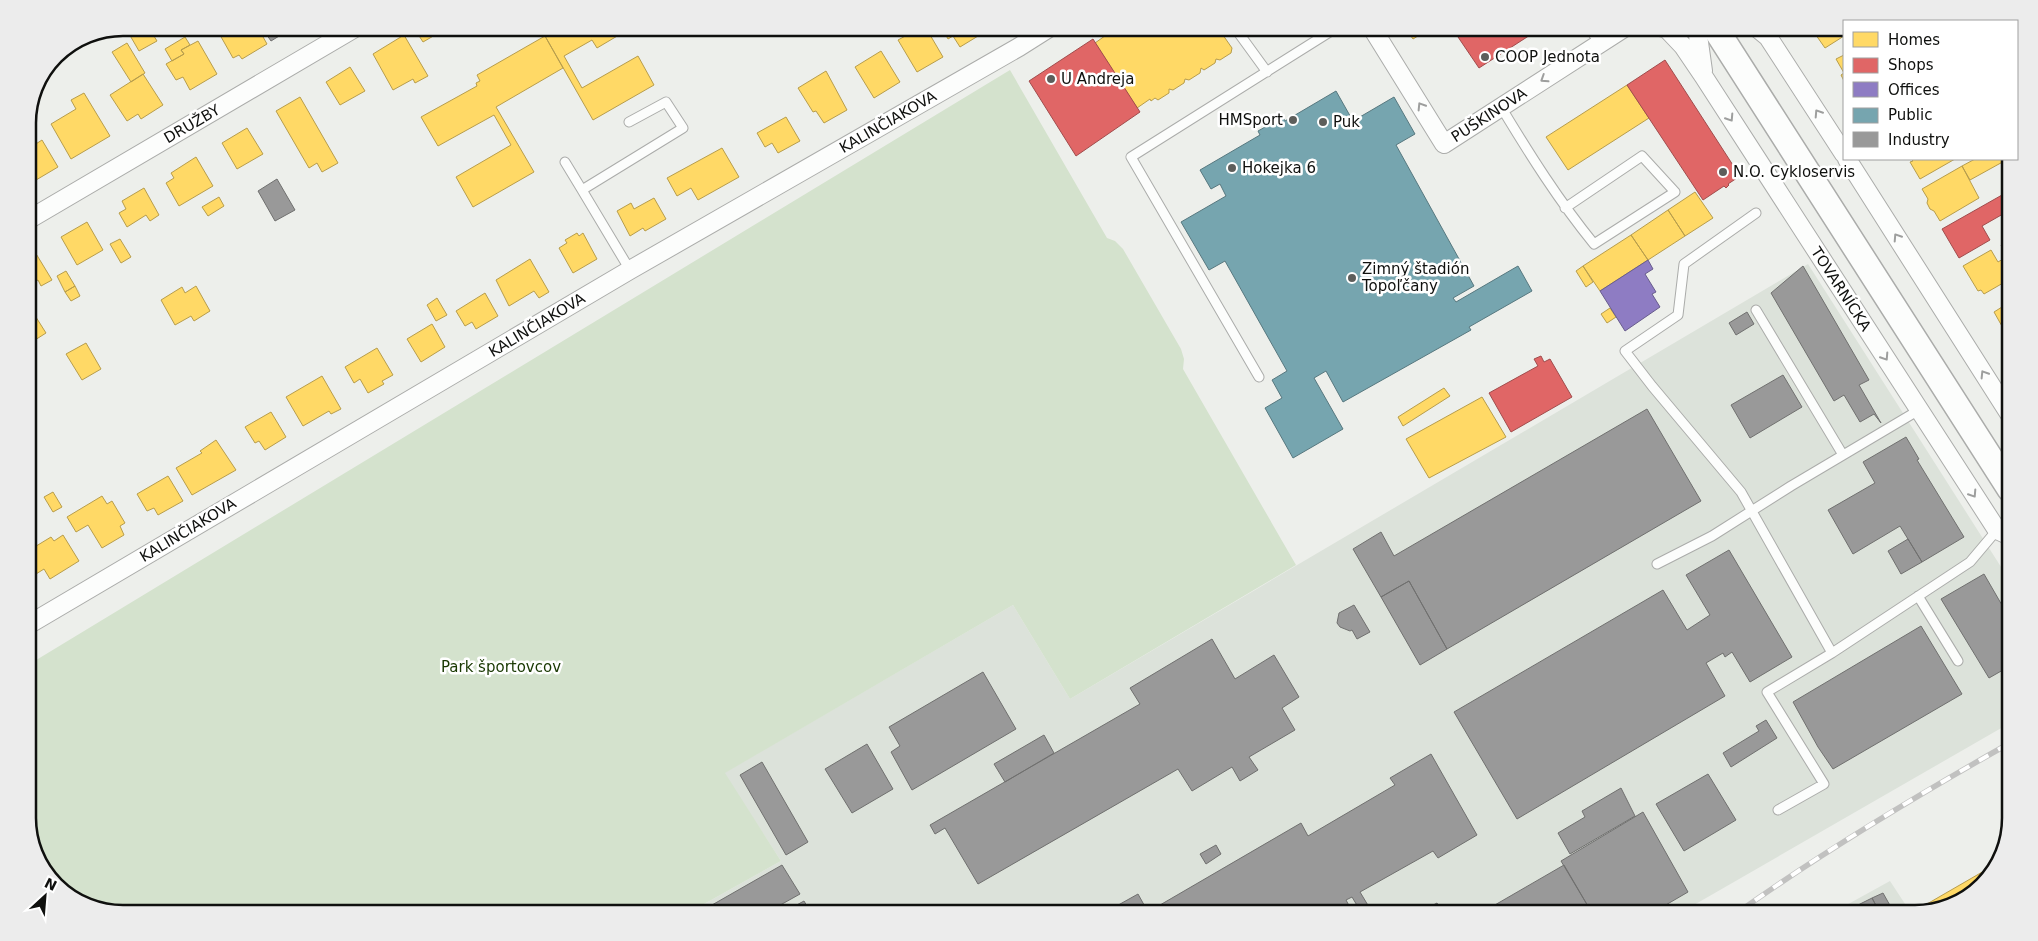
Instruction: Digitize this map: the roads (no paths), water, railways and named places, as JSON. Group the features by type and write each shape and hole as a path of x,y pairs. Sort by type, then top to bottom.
{"main road":[{"path":"1720,36 2002,476"}],"street":[{"name":"DRUŽBY","path":"36,215 342,36"},
{"name":"KALINČIAKOVA","path":"36,620 630,270 1036,36"},
{"name":"PUŠKINOVA","path":"1377,36 1444,144 1611,36"},
{"path":"1672,36 1683,46 1704,77"},
{"name":"TOVARNÍCKA","path":"1698,36 1704,77 1919,410 2002,530"},
{"path":"1767,36 1843,152"},
{"path":"1848,160 2002,403"}],"lane":[{"path":"1241,36 1267,72"},
{"path":"1259,377 1131,157 1323,36"},
{"path":"1595,36 1600,43"},
{"path":"582,190 683,128 666,102 628,122"},
{"path":"1502,107 1565,208 1594,244 1675,192 1642,156 1565,208"},
{"path":"565,162 630,270"},
{"path":"1756,213 1684,264 1678,316 1625,351 1741,492 1832,653"},
{"path":"1756,310 1843,455"},
{"path":"1658,564 1712,536 1919,410"},
{"path":"1778,810 1824,784 1767,692 1832,653 1970,562 2002,535"},
{"path":"1918,596 1958,660"}],"railway":[{"path":"1749,905 1871,825 2002,748"}],"place":[{"name":"COOP Jednota","path":"1485,57"},
{"name":"U Andreja","path":"1051,79"},
{"name":"HMSport","path":"1293,120"},
{"name":"Puk","path":"1323,122"},
{"name":"Hokejka 6","path":"1232,168"},
{"name":"N.O. Cykloservis","path":"1723,172"},
{"name":"Zimný štadión Topoľčany","path":"1352,278"}],"park label":[{"name":"Park športovcov","path":"501,667"}]}
